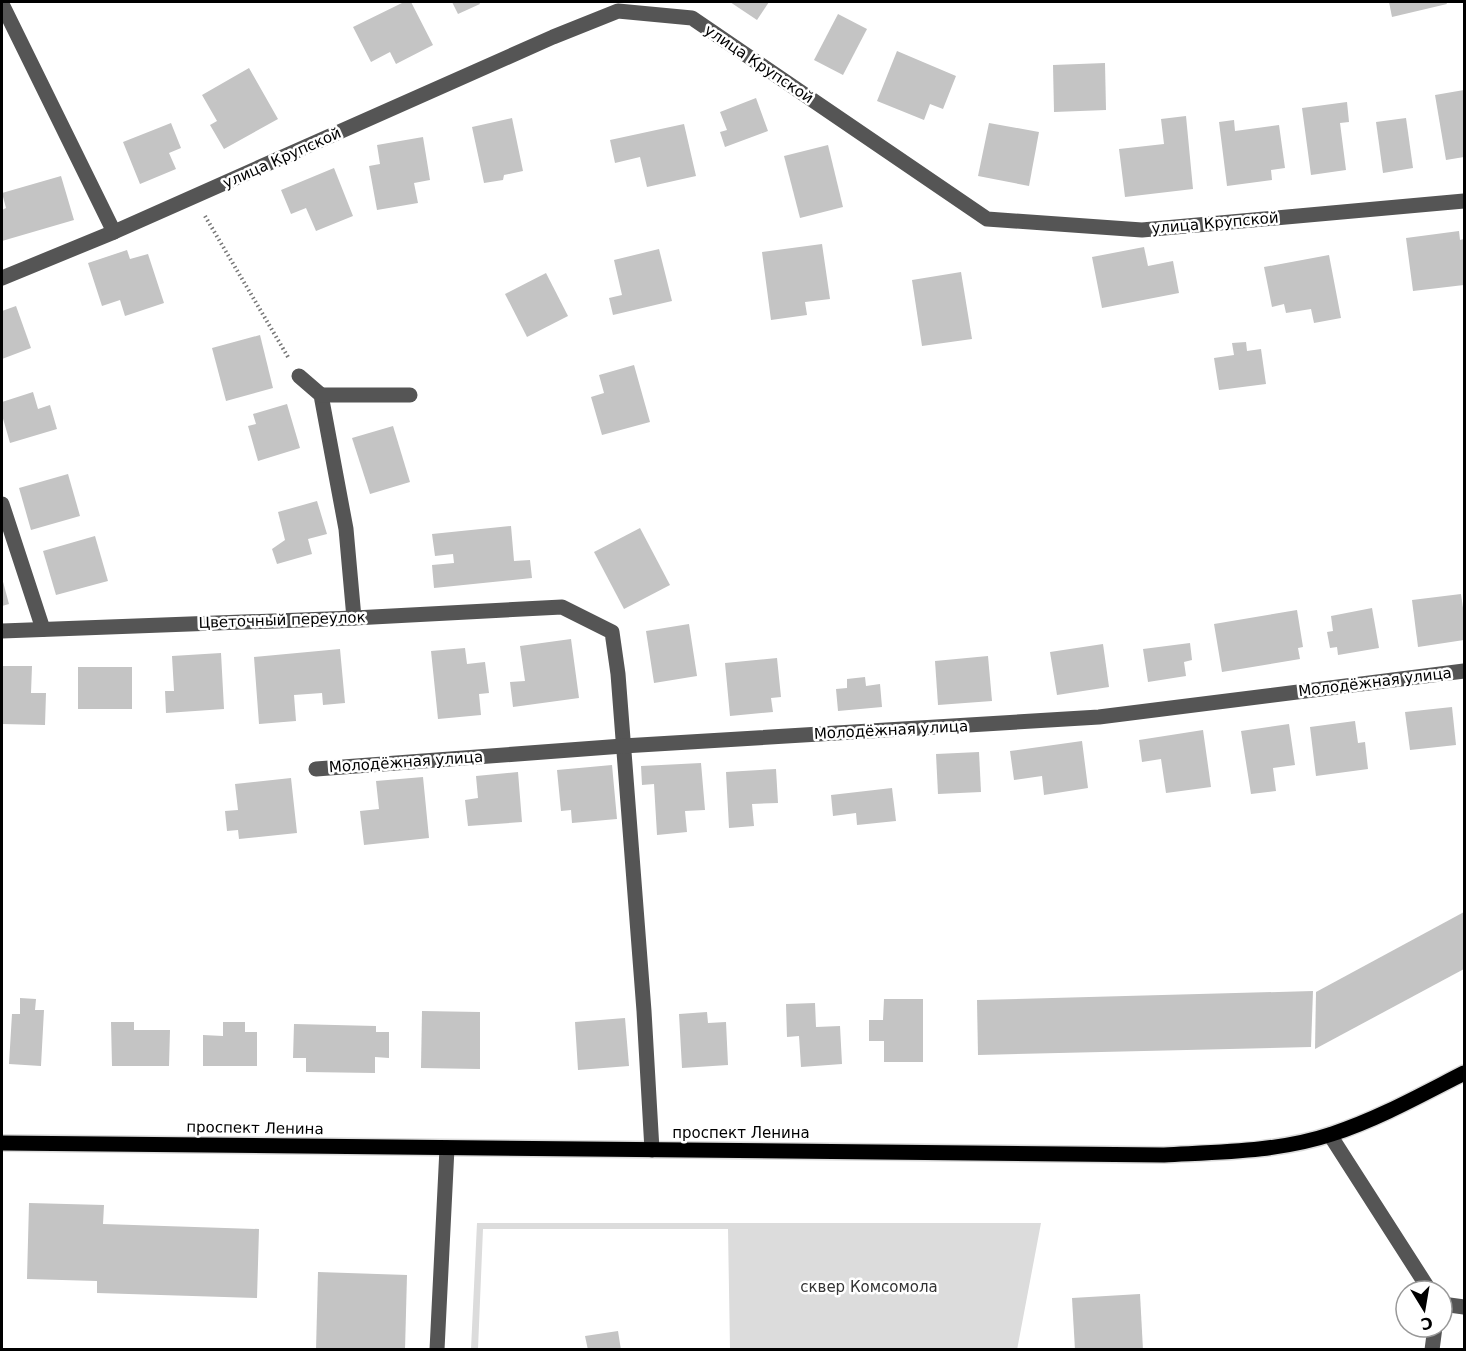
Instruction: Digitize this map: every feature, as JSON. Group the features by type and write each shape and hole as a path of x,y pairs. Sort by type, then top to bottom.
{"main road":[{"name":"проспект Ленина","path":"2,1143 1164,1155 1281,1146 1330,1135 1367,1122 1464,1072"}],"street":[{"path":"2,4 114,232"},
{"name":"улица Крупской","path":"2,278 114,232 553,37 618,11 692,18 987,219 1142,230 1464,201"},
{"path":"299,376 321,395 346,529 354,618"},
{"path":"321,395 410,395"},
{"path":"2,504 43,629"},
{"name":"Цветочный переулок","path":"2,631 354,618 562,607 612,632 618,674 623,746"},
{"name":"Молодёжная улица","path":"316,769 623,746 1099,717 1464,670"},
{"path":"623,746 644,1011 652,1150"},
{"path":"1330,1135 1422,1279"},
{"path":"436,1350 447,1148"}],"path":[{"path":"194,197 299,376"}],"green space":[{"name":"сквер Комсомола","path":"477,1223 1041,1223 1017,1350 730,1349 728,1229 483,1229 478,1349 471,1349"}],"building":[{"path":"404,2 411,2 433,45 396,64 390,52 371,62 353,27"},
{"path":"452,2 479,2 480,4 458,14"},
{"path":"730,2 769,2 757,20"},
{"path":"1389,2 1446,2 1447,4 1392,17"},
{"path":"838,14 867,29 843,75 814,60"},
{"path":"897,51 956,76 943,109 930,104 924,120 877,101"},
{"path":"1105,63 1106,110 1054,112 1053,65"},
{"path":"249,68 278,119 224,149 210,125 217,121 202,95"},
{"path":"1464,90 1464,157 1446,160 1435,95"},
{"path":"756,98 768,131 725,147 720,132 727,130 720,112"},
{"path":"1347,102 1349,122 1340,123 1346,170 1311,175 1302,108"},
{"path":"1186,116 1193,189 1125,197 1119,149 1164,144 1161,119"},
{"path":"512,118 523,171 504,175 503,180 484,183 472,127"},
{"path":"1406,118 1413,168 1383,173 1376,122"},
{"path":"1234,120 1235,131 1279,125 1285,168 1271,170 1272,180 1227,186 1219,122"},
{"path":"171,123 181,148 169,153 176,169 140,184 123,142"},
{"path":"989,123 1039,132 1029,186 978,176"},
{"path":"684,124 696,176 647,187 640,157 615,163 610,140"},
{"path":"423,137 430,180 414,183 418,203 377,210 369,166 380,164 377,145"},
{"path":"828,145 843,207 800,218 784,156"},
{"path":"334,168 353,216 316,231 306,208 291,214 281,190"},
{"path":"61,176 74,220 2,241 2,210 6,208 2,193"},
{"path":"1459,231 1460,240 1464,239 1464,285 1413,291 1406,238"},
{"path":"822,244 830,299 805,302 807,315 771,320 762,252"},
{"path":"1144,247 1148,266 1173,261 1179,293 1102,308 1092,257"},
{"path":"659,249 672,301 613,315 609,298 622,295 614,260"},
{"path":"127,250 130,259 148,254 164,303 125,316 120,300 102,306 88,263"},
{"path":"1329,255 1341,318 1314,323 1311,309 1286,313 1284,304 1272,307 1264,267"},
{"path":"961,272 972,339 922,346 912,280"},
{"path":"546,273 568,316 527,337 505,294"},
{"path":"16,306 31,348 2,359 2,311"},
{"path":"260,335 273,388 226,401 212,348"},
{"path":"1246,342 1247,351 1261,349 1266,384 1219,390 1214,358 1234,355 1232,343"},
{"path":"634,365 650,422 602,435 591,397 604,393 599,375"},
{"path":"33,392 38,409 50,405 57,429 10,443 2,415 2,402"},
{"path":"287,404 300,448 258,461 248,426 256,424 253,414"},
{"path":"393,426 410,482 370,494 352,438"},
{"path":"68,474 80,516 31,530 19,488"},
{"path":"317,501 327,534 308,539 312,554 277,564 272,549 285,540 278,512"},
{"path":"511,526 514,561 530,560 532,578 434,588 432,565 454,563 453,554 435,556 432,534"},
{"path":"640,528 670,585 624,609 594,552"},
{"path":"95,536 108,581 56,595 43,551"},
{"path":"2,578 9,604 2,606"},
{"path":"1461,594 1464,640 1418,647 1412,600"},
{"path":"1372,608 1379,648 1338,655 1337,647 1330,648 1327,632 1333,631 1331,616"},
{"path":"1297,610 1303,647 1298,648 1300,659 1222,672 1214,624"},
{"path":"689,624 697,676 654,683 646,631"},
{"path":"571,639 579,698 513,707 510,682 525,681 520,646"},
{"path":"1190,643 1192,660 1184,662 1186,676 1148,682 1143,649"},
{"path":"1103,644 1109,687 1057,695 1050,652"},
{"path":"465,648 467,664 485,662 489,693 479,694 481,715 438,719 431,651"},
{"path":"340,649 345,703 323,705 322,693 294,695 296,721 259,724 254,657"},
{"path":"221,653 224,709 166,713 165,691 174,691 172,656"},
{"path":"988,656 992,701 938,705 935,661"},
{"path":"777,658 781,697 771,698 773,712 730,716 725,663"},
{"path":"2,666 32,666 31,693 46,693 45,725 2,724"},
{"path":"78,667 132,667 132,709 78,709"},
{"path":"865,677 866,686 880,684 882,707 838,711 836,689 847,688 847,679"},
{"path":"1452,707 1456,745 1410,750 1405,712"},
{"path":"1355,721 1358,743 1365,742 1368,769 1316,776 1310,727"},
{"path":"1289,724 1295,765 1273,768 1276,791 1251,794 1241,731"},
{"path":"1203,730 1211,787 1166,793 1161,759 1142,762 1139,740"},
{"path":"1082,741 1088,788 1044,795 1042,776 1014,780 1010,751"},
{"path":"979,752 981,792 938,794 936,754"},
{"path":"701,763 705,810 685,811 687,832 657,835 654,784 642,785 641,766"},
{"path":"612,765 617,819 572,823 571,810 561,811 557,770"},
{"path":"776,769 778,803 752,804 754,826 729,828 726,772"},
{"path":"518,772 522,822 468,826 465,800 478,798 476,776"},
{"path":"423,777 429,838 364,845 360,811 379,809 376,781"},
{"path":"291,778 297,833 239,839 238,830 227,831 225,811 238,810 235,784"},
{"path":"892,788 896,821 857,825 856,813 833,816 831,795"},
{"path":"1464,912 1464,969 1315,1049 1316,992"},
{"path":"1313,991 1311,1047 978,1055 977,1000"},
{"path":"20,998 36,999 35,1010 44,1010 41,1066 9,1064 12,1014 20,1014"},
{"path":"884,999 923,999 923,1062 884,1062 884,1041 869,1041 869,1020 883,1020"},
{"path":"815,1003 816,1027 840,1026 842,1064 801,1067 799,1036 787,1037 786,1004"},
{"path":"422,1011 480,1012 480,1069 421,1068"},
{"path":"707,1012 708,1023 726,1022 728,1065 682,1068 679,1014"},
{"path":"625,1018 629,1066 578,1070 575,1022"},
{"path":"111,1022 134,1022 134,1030 170,1030 169,1066 112,1066"},
{"path":"223,1022 245,1022 245,1032 257,1032 257,1066 203,1066 203,1035 223,1036"},
{"path":"294,1024 376,1026 376,1032 389,1032 389,1058 375,1057 375,1073 306,1072 306,1058 293,1058"},
{"path":"29,1203 104,1205 103,1224 259,1229 257,1298 97,1293 97,1281 27,1279"},
{"path":"318,1272 407,1275 405,1350 316,1350"},
{"path":"1140,1294 1143,1350 1075,1350 1072,1298"},
{"path":"618,1331 621,1350 588,1350 585,1336"}]}
